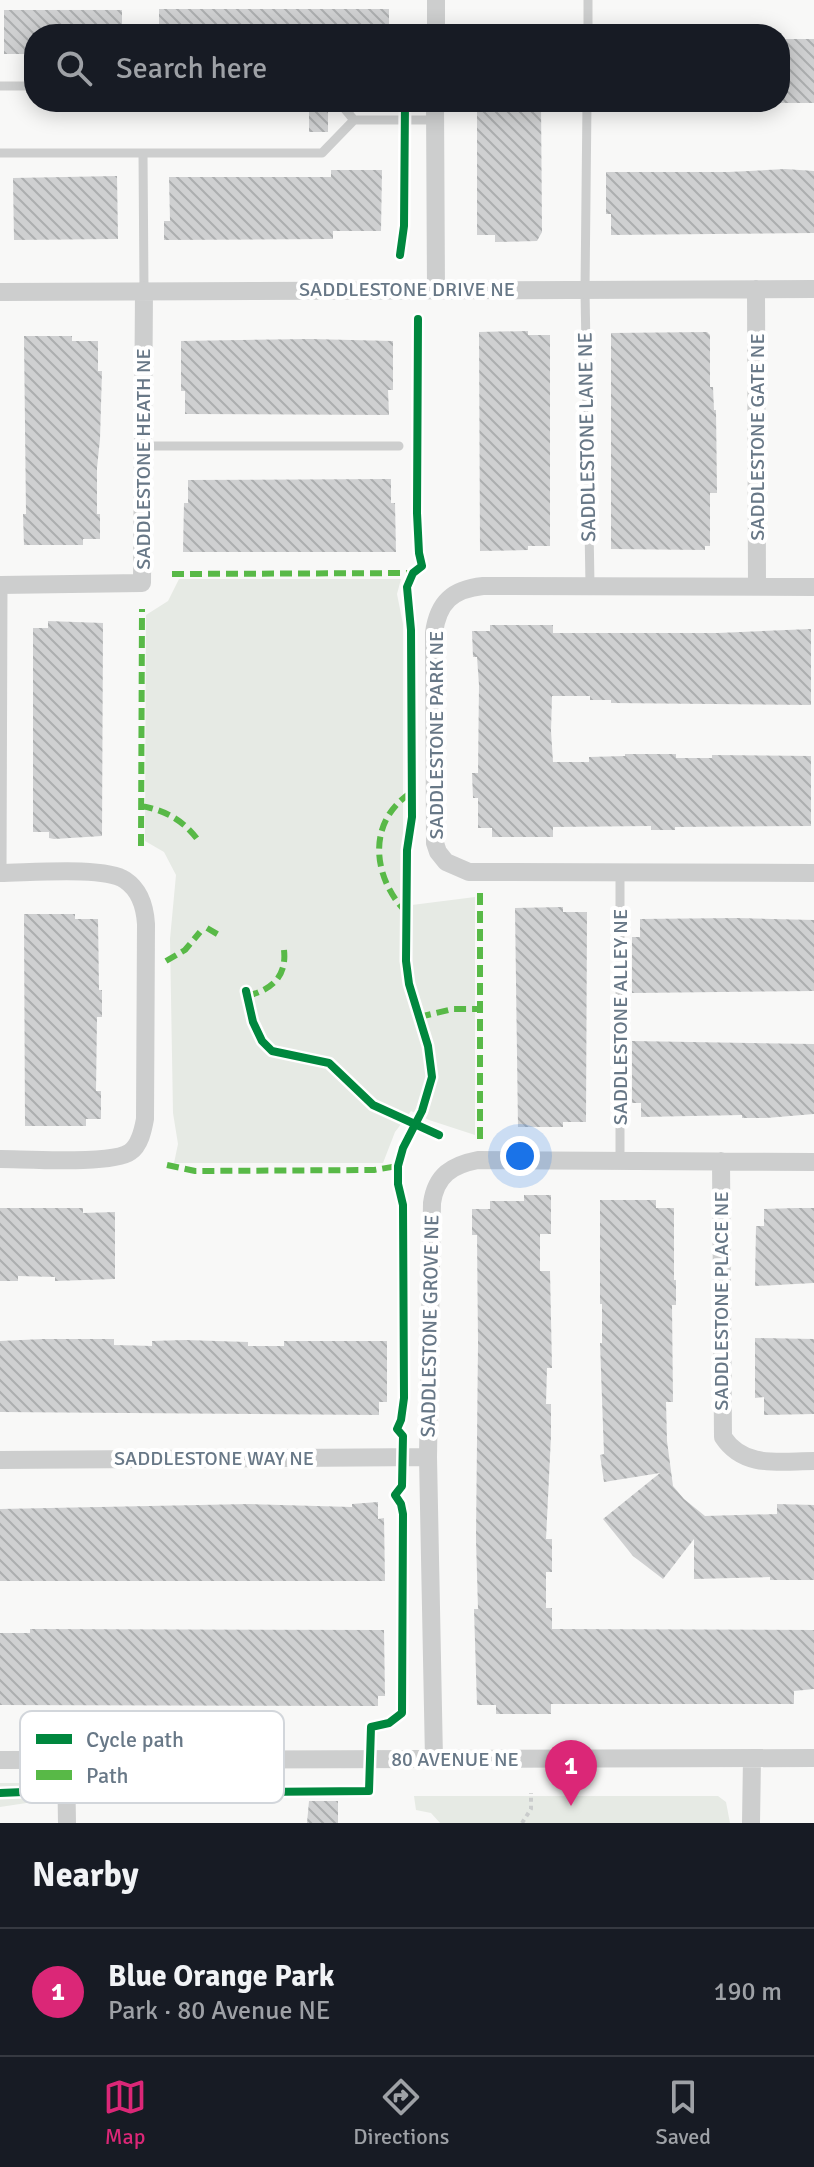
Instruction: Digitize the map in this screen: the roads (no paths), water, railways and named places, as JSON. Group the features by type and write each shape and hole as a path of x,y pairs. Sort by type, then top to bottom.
{"street":[{"path":"436,0 436,24"},
{"path":"434,112 436,289"},
{"name":"SADDLESTONE GATE NE","path":"756,289 757,585"},
{"name":"SADDLESTONE DRIVE NE","path":"0,292 814,289"},
{"name":"SADDLESTONE HEATH NE","path":"2,585 142,583 144,290"},
{"path":"757,585 814,587"},
{"name":"SADDLESTONE PARK NE","path":"757,585 470,587 448,598 441,607 434,633 433,830 438,852 446,862 469,872 814,873"},
{"path":"0,1159 95,1159 132,1151 143,1131 145,1119 146,999 145,911 126,880 97,872 1,873"},
{"name":"SADDLESTONE GROVE NE","path":"434,1759 428,1457 432,1203 439,1180 456,1165 478,1160 814,1162"},
{"name":"SADDLESTONE PLACE NE","path":"721,1161 723,1437 732,1450 744,1457 766,1461 814,1461"},
{"name":"SADDLESTONE WAY NE","path":"0,1460 428,1457"},
{"path":"751,1823 752,1758"},
{"name":"80 AVENUE NE","path":"284,1759 814,1758"},
{"path":"67,1803 67,1823"}],"lane":[{"path":"588,0 588,24"},
{"path":"0,86 24,86"},
{"path":"347,112 354,120"},
{"path":"0,153 322,153 354,120 425,112"},
{"name":"SADDLESTONE LANE NE","path":"587,112 585,290 590,585"},
{"path":"143,153 144,290"},
{"path":"143,446 399,446"},
{"path":"1,873 2,585"},
{"name":"SADDLESTONE ALLEY NE","path":"620,872 620,1161"}],"place":[{"name":"Blue Orange Park","path":"571,1806"}]}
